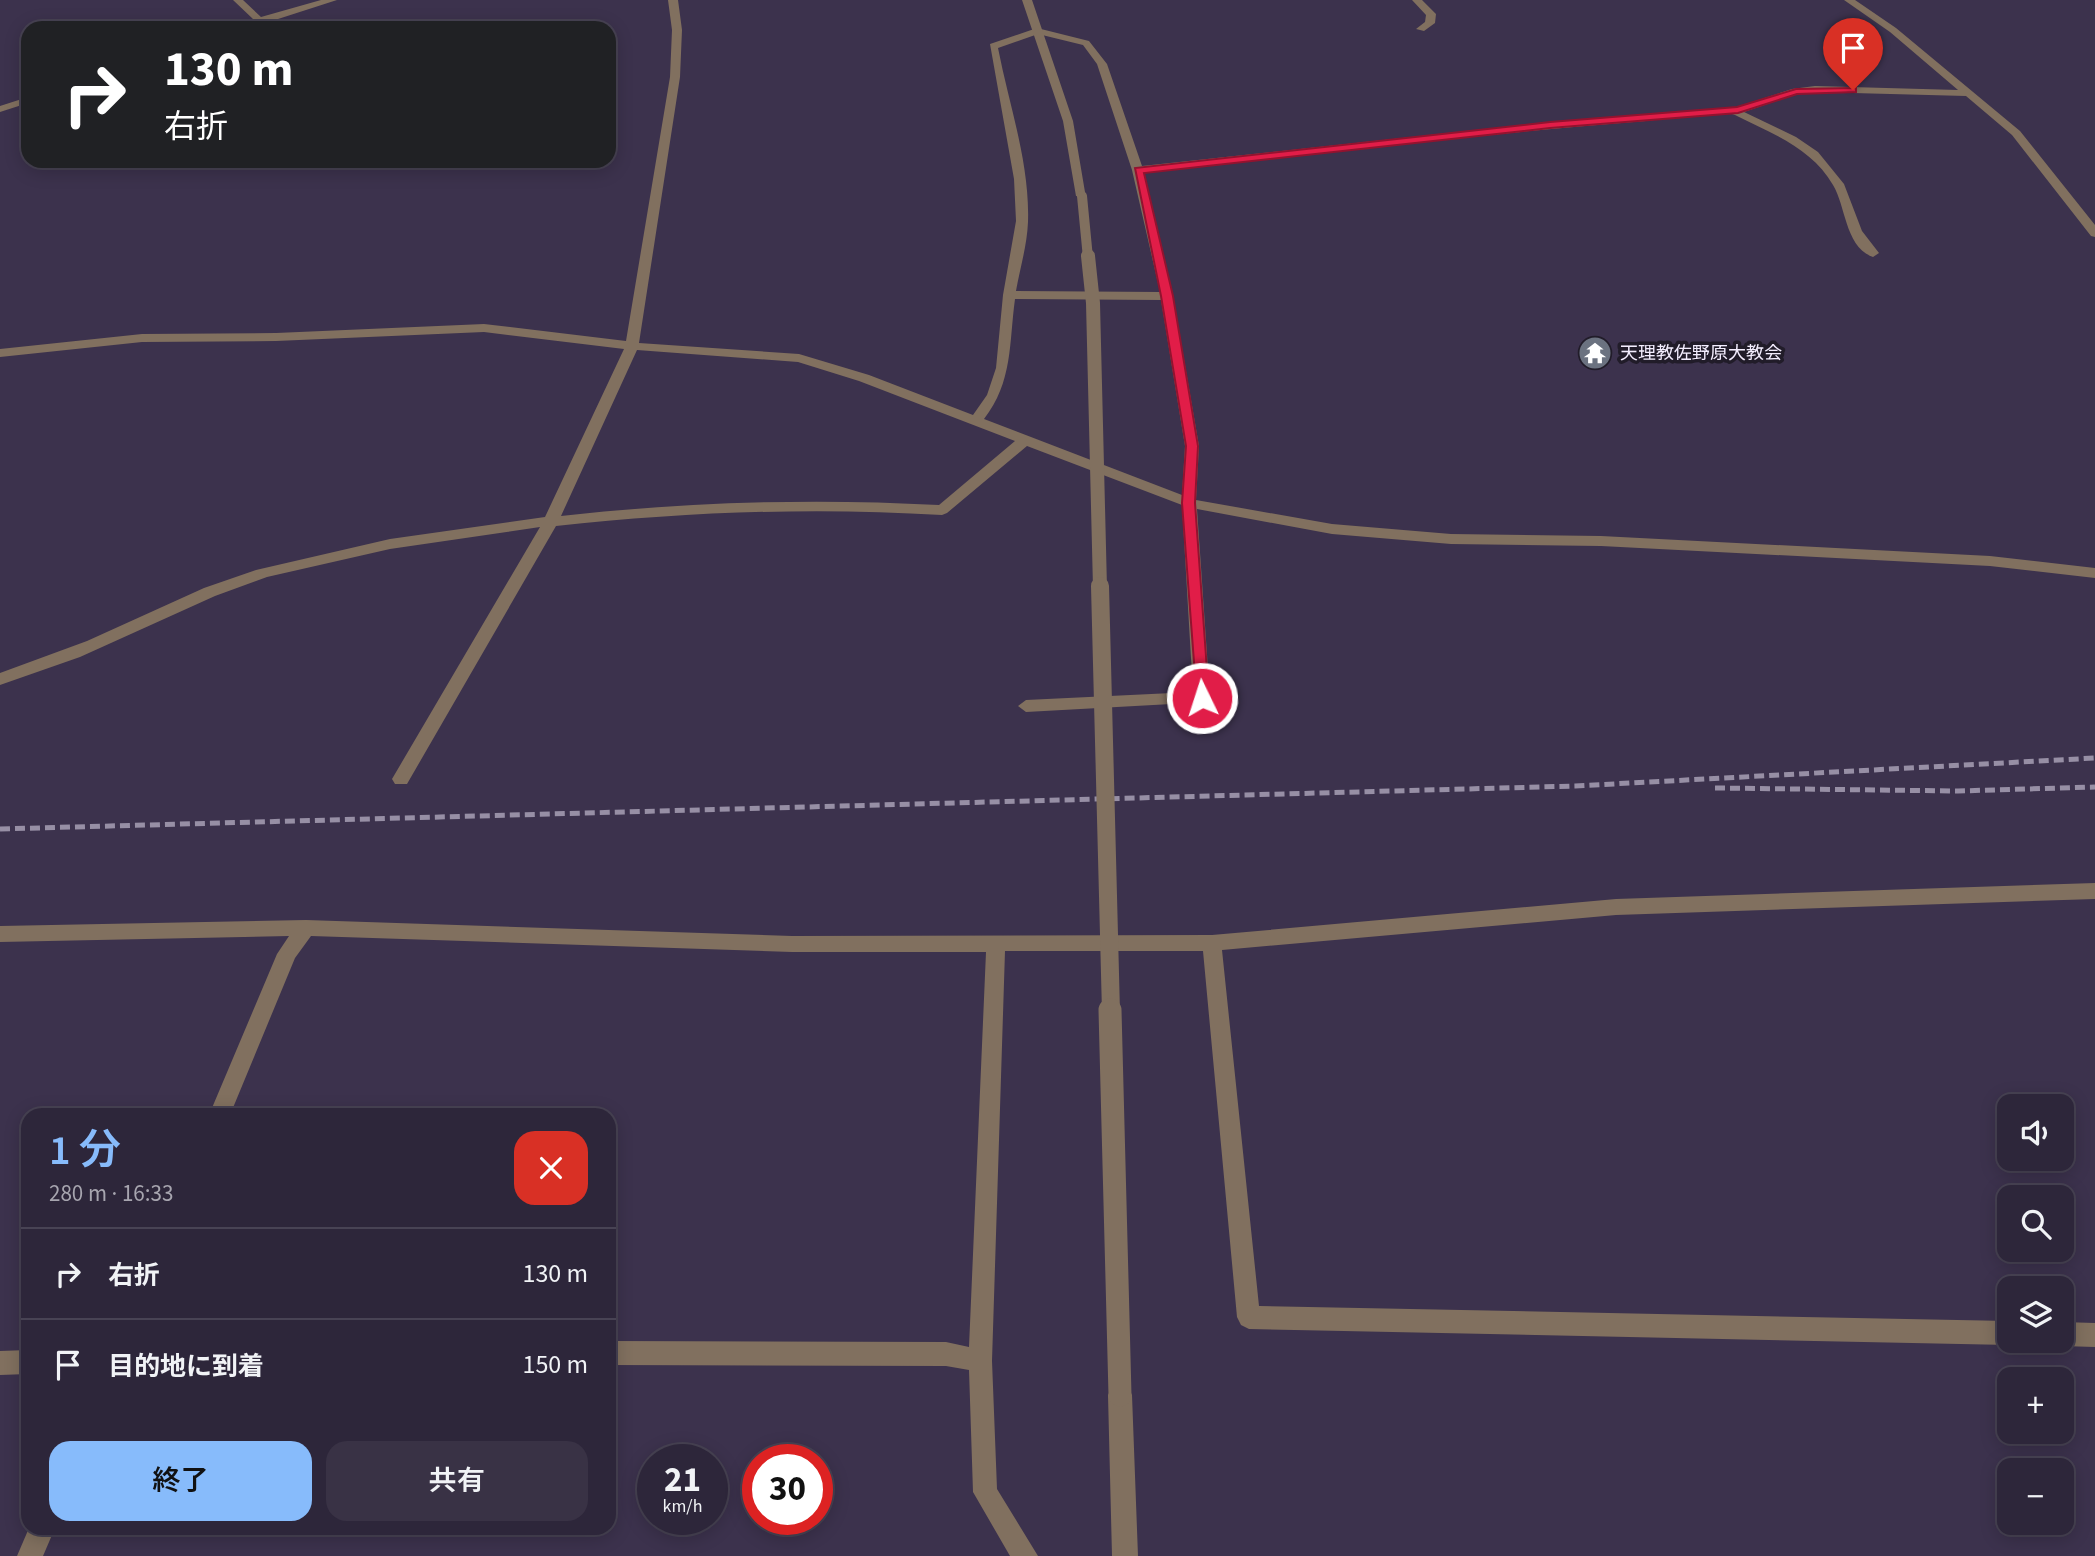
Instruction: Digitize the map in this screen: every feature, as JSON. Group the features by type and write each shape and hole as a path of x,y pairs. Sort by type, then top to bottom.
{"street":[{"path":"238,0 259,20 332,0"},
{"path":"401,779 551,521 632,346 675,77 677,30 673,0"},
{"path":"1027,0 1068,121 1082,196 1093,317 1125,1556"},
{"path":"1417,0 1431,14 1430,23 1421,29"},
{"path":"1856,1 2016,133 2095,233"},
{"path":"975,422 991,404 1002,380 1009,295 1022,221 1016,166 993,46 1037,31 1086,43 1102,64 1139,170 1167,296 1192,446 1189,503 1202,698 1026,706"},
{"path":"1139,170 1564,123 1734,110 1815,89 1968,93"},
{"path":"0,109 21,102"},
{"path":"1734,110 1785,135 1815,154 1841,188 1853,229 1873,253"},
{"path":"1009,295 1167,296"},
{"path":"0,353 142,338 276,337 484,328 632,346 799,358 864,378 1189,503 1332,529 1451,539 1601,541 1990,561 2095,573"},
{"path":"0,678 66,658 228,584 339,552 551,521 765,504 881,505 942,510 1025,439"},
{"path":"0,934 306,928 792,944 1212,943 1616,907 2095,891"},
{"path":"222,1108 287,954 306,928"},
{"path":"1212,943 1249,1317 1997,1333"},
{"path":"996,945 980,1361 985,1492 1024,1556"},
{"path":"2074,1335 2095,1335"},
{"path":"616,1353 946,1354 980,1361"},
{"path":"0,1363 21,1362"},
{"path":"30,1556 39,1535"}],"railway":[{"path":"0,829 1575,786 2095,758"},
{"path":"1715,788 1958,791 2095,787"}],"place":[{"name":"天理教佐野原大教会","path":"1595,353"}],"route":[{"path":"1202,698 1189,503 1192,446 1167,296 1139,170 1604,119 1738,110 1796,92 1815,89 1853,90"}]}
